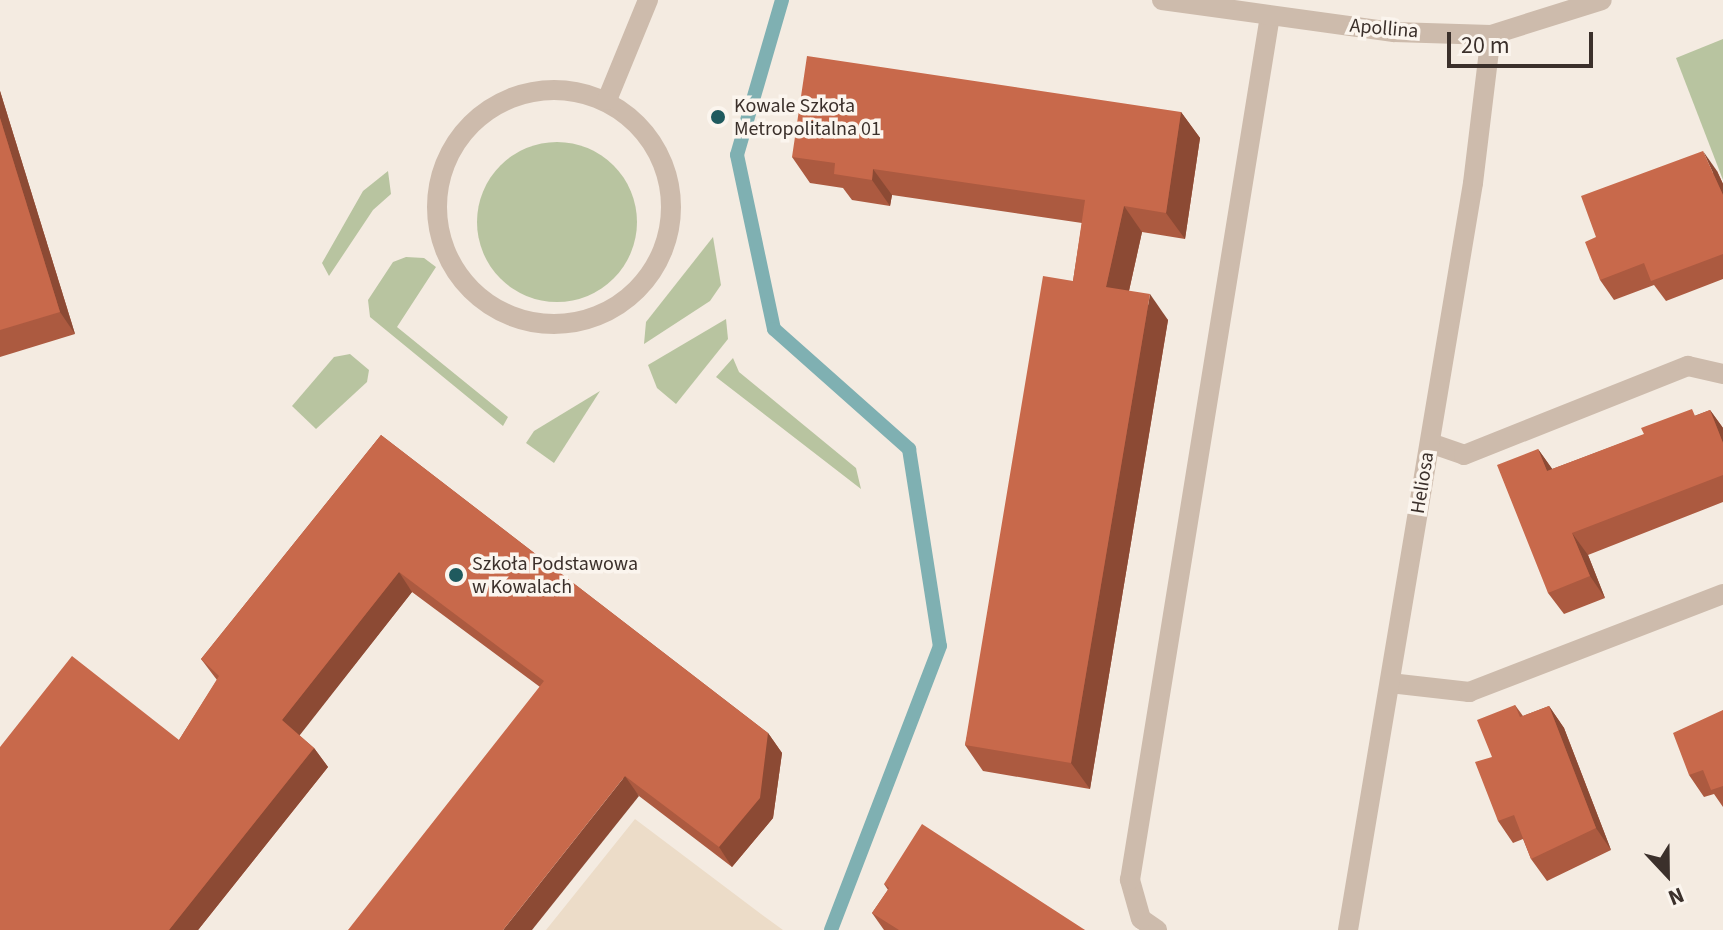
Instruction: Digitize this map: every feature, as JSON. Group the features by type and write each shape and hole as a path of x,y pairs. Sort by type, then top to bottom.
{"street":[{"path":"607,100 648,0"},
{"name":"Apollina","path":"1162,0 1394,32 1491,35 1602,0"},
{"path":"1157,930 1141,919 1130,880 1270,16"},
{"name":"Heliosa","path":"1348,930 1483,120 1491,35"},
{"path":"547,88 607,100 654,142 673,208 653,274 601,318 545,326 491,308 451,268 435,214 448,154 488,108 547,88"},
{"path":"1430,443 1464,455 1688,366 1723,374"},
{"path":"1390,683 1469,692 1723,594"}],"green space":[{"path":"1723,39 1723,180 1676,58"},
{"path":"557,142 588,148 614,165 631,191 637,222 631,253 614,279 588,296 557,302 526,296 500,279 483,253 477,222 483,191 500,165 526,148"},
{"path":"388,171 391,194 373,210 329,276 322,263 363,191"},
{"path":"713,237 721,285 710,301 644,344 646,322"},
{"path":"406,257 424,258 436,267 397,327 508,417 503,426 370,317 368,300 393,262"},
{"path":"726,319 728,339 676,404 657,388 648,365"},
{"path":"350,354 369,370 367,382 316,429 292,406 334,357"},
{"path":"733,358 739,372 856,468 861,489 716,377"},
{"path":"600,391 554,463 526,443 534,431"}],"shaded area":[{"path":"635,819 761,914 783,930 546,930"}],"building":[{"path":"807,56 1181,112 1166,213 1124,206 1106,287 1150,294 1071,763 965,745 1043,276 1073,281 1085,200 873,169 872,180 834,174 835,163 792,157"},
{"path":"0,118 60,312 0,330"},
{"path":"1703,151 1723,195 1723,254 1651,281 1644,263 1600,280 1585,242 1596,237 1581,196"},
{"path":"1692,409 1695,416 1710,410 1723,443 1723,475 1572,533 1590,576 1548,593 1497,465 1538,449 1547,471 1644,434 1641,428"},
{"path":"381,435 768,733 760,798 719,847 625,776 503,930 348,930 544,681 399,572 282,720 314,748 169,930 0,930 0,747 72,656 179,740 219,676 201,659"},
{"path":"1515,705 1520,717 1549,706 1596,828 1531,859 1514,815 1498,821 1475,762 1492,757 1477,720"},
{"path":"1723,710 1723,786 1711,790 1703,770 1689,775 1673,733"},
{"path":"922,824 1085,930 899,930 872,913 889,888 884,884"}],"waterway":[{"path":"782,0 737,155 774,329 909,449 940,646 831,930"}],"place":[{"name":"Kowale Szkoła Metropolitalna 01","path":"718,117"},
{"name":"Szkoła Podstawowa w Kowalach","path":"456,575"}]}
